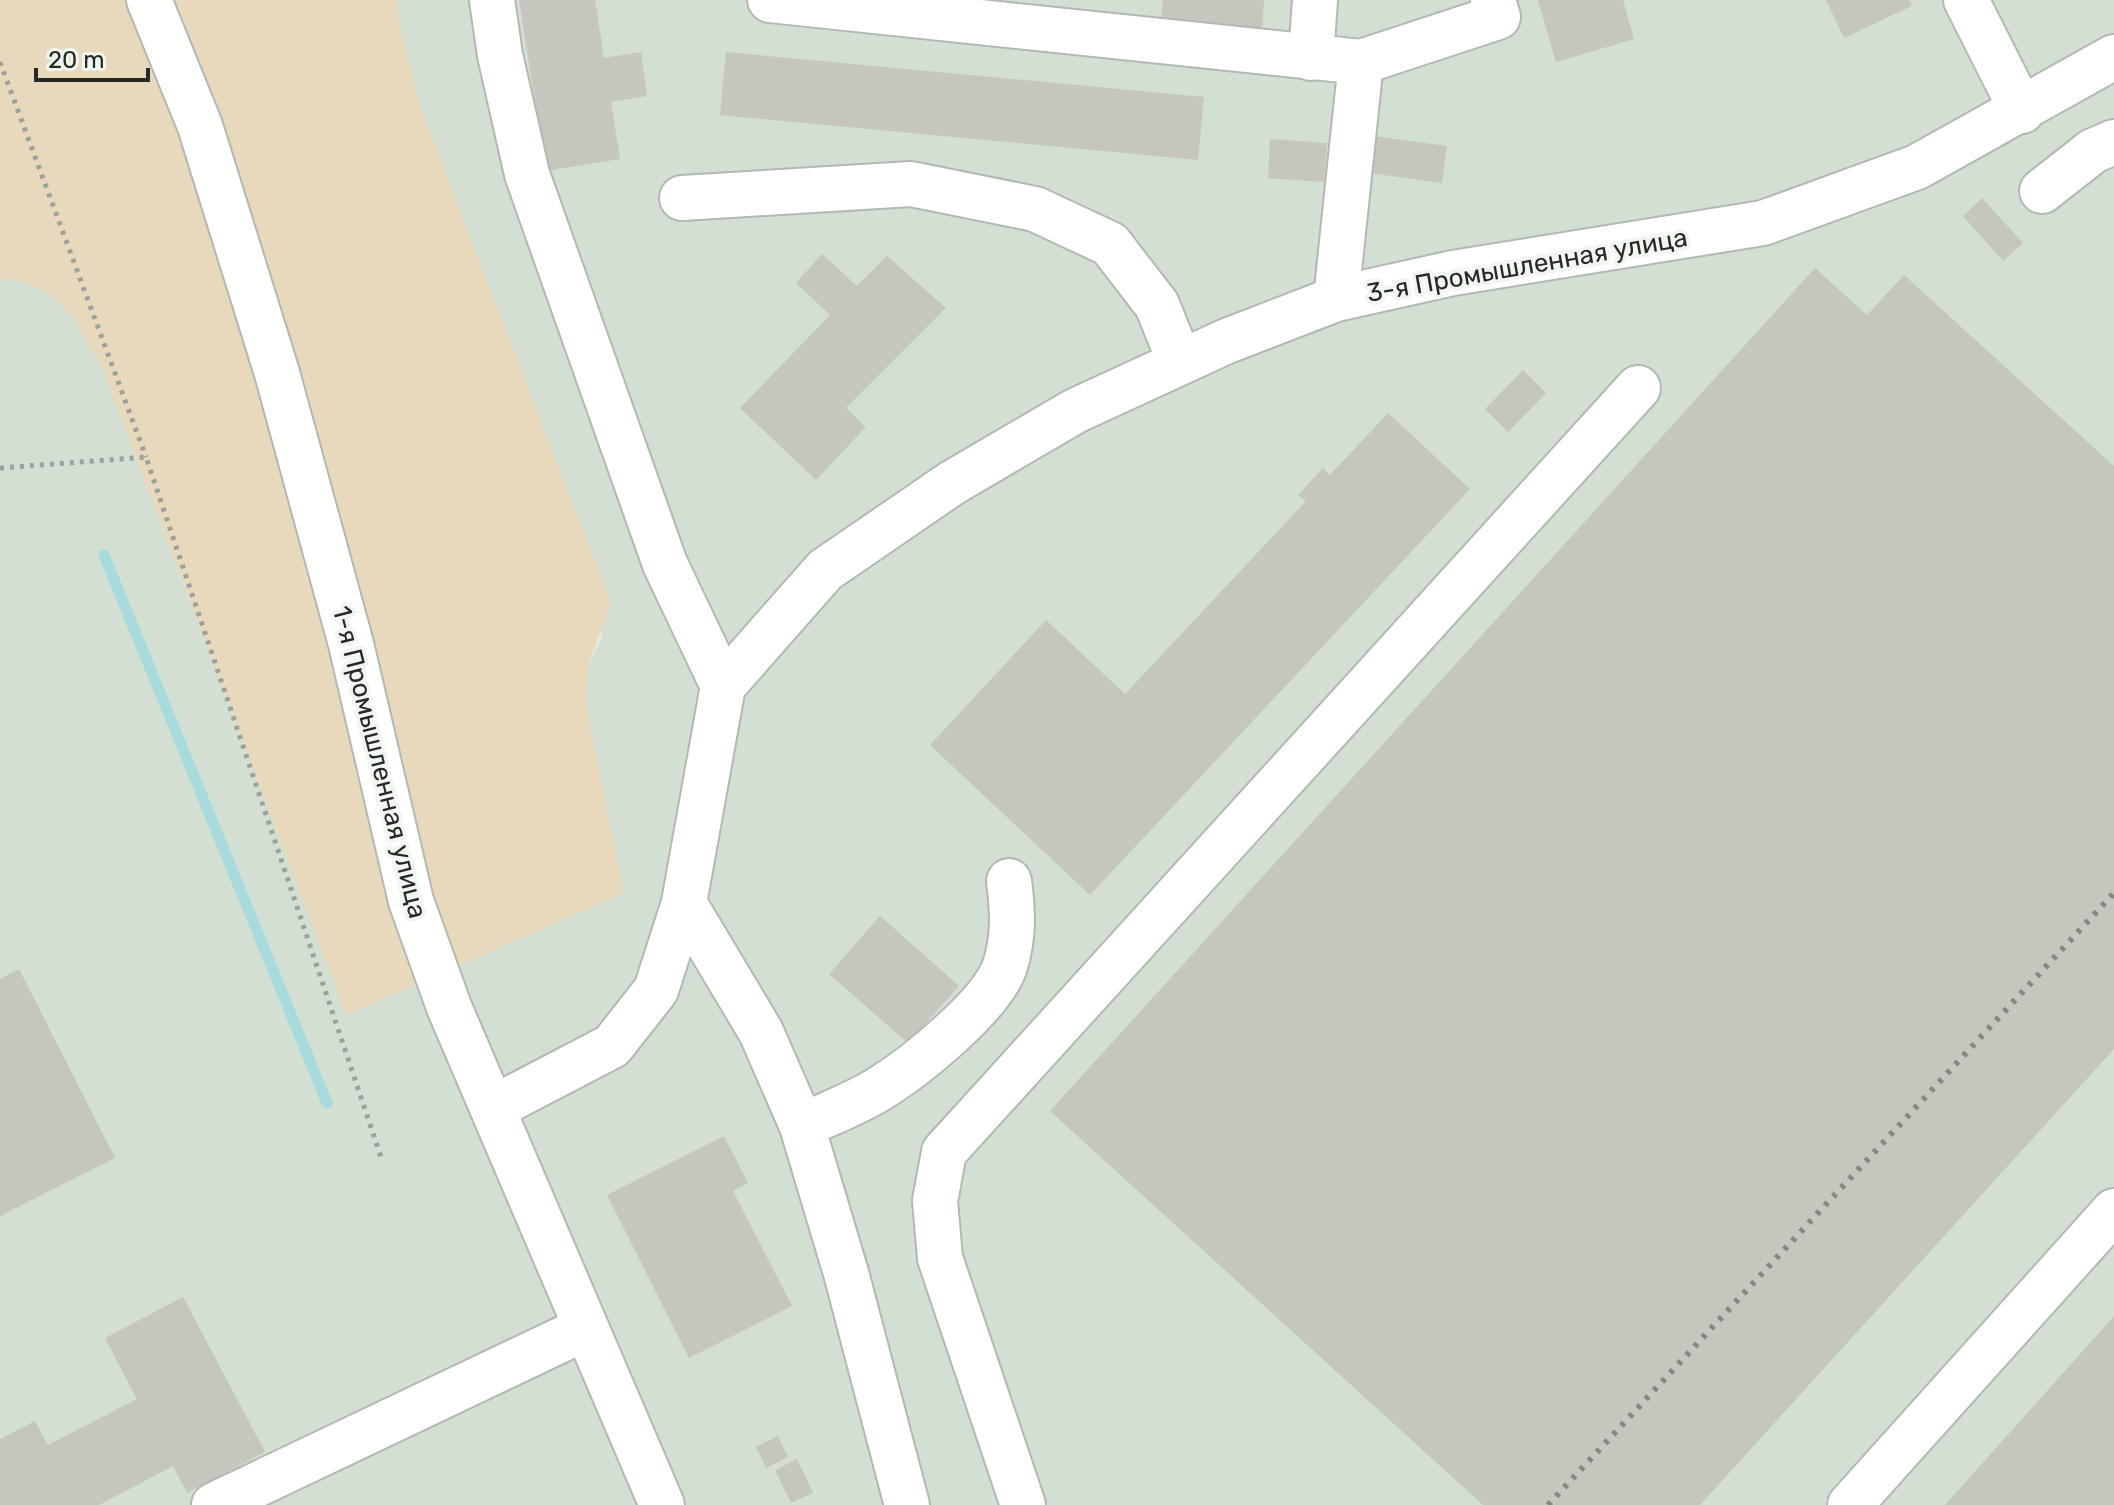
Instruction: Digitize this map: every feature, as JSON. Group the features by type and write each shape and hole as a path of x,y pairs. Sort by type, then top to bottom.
{"main road":[{"name":"1-я Промышленная улица","path":"149,0 200,126 277,373 340,602 411,901 449,1007 662,1505"},
{"path":"492,0 500,55 527,174 665,564 723,686 684,903 656,990 612,1046 493,1108"},
{"path":"770,0 1061,16 1311,58 1361,62 1498,17 1493,0"},
{"path":"1311,58 1315,0"},
{"path":"1966,0 2022,111"},
{"name":"3-я Промышленная улица","path":"723,686 825,570 952,483 1075,411 1180,362 1336,299 1453,273 1603,252 1763,223 1917,167 2114,57"},
{"path":"1336,299 1361,62"},
{"path":"2042,191 2093,151 2114,142"},
{"path":"682,198 911,184 1035,209 1110,244 1157,305 1180,362"},
{"path":"1023,1505 940,1258 935,1201 944,1152 1638,388"},
{"path":"802,1126 878,1090 921,1059 976,1010 1004,969 1014,920 1009,881"},
{"path":"684,903 761,1032 802,1126 846,1273 907,1505"},
{"path":"1850,1505 2114,1211"},
{"path":"214,1505 586,1328"}],"path":[{"path":"0,62 146,457 382,1160"},
{"path":"0,468 146,457"}],"shaded area":[{"path":"0,0 397,0 401,33 421,110 611,603 588,666 586,705 624,893 346,1015 102,368 74,320 53,296 22,282 0,279"},
{"path":"397,0 2114,0 2114,1505 0,1505 0,279 24,281 64,302 102,368 346,1014 624,893 586,705 588,666 603,635 421,110 401,33"}],"building":[{"path":"519,0 595,0 604,58 641,52 647,96 611,102 620,159 546,171"},
{"path":"1163,0 1264,0 1262,33 1161,25"},
{"path":"1538,0 1623,0 1634,39 1556,62"},
{"path":"1826,0 1909,0 1912,6 1844,38"},
{"path":"726,52 1204,97 1198,160 720,115"},
{"path":"1373,136 1447,146 1442,183 1369,173"},
{"path":"1270,139 1327,143 1324,182 1268,178"},
{"path":"1982,198 2023,243 2003,261 1963,216"},
{"path":"822,254 857,286 887,256 946,308 846,408 866,427 816,480 740,408 830,315 796,283"},
{"path":"1815,268 1867,315 1904,275 2114,466 2114,1049 1700,1505 1483,1505 1050,1111"},
{"path":"1523,370 1546,393 1508,432 1485,409"},
{"path":"1388,413 1470,489 1090,895 930,745 1046,620 1125,694 1306,501 1298,495 1323,468 1330,475"},
{"path":"880,916 959,986 908,1043 829,974"},
{"path":"19,969 115,1158 0,1216 0,979"},
{"path":"724,1136 748,1183 733,1191 792,1306 689,1358 607,1195"},
{"path":"183,1297 265,1452 187,1493 173,1466 99,1505 0,1505 0,1439 35,1421 48,1445 137,1399 105,1338"},
{"path":"2114,1316 2114,1505 1945,1505"},
{"path":"778,1436 788,1457 766,1468 756,1447"},
{"path":"797,1459 813,1493 791,1503 775,1470"}],"waterway":[{"path":"104,555 327,1103"}],"railway":[{"path":"1548,1505 2114,893"}]}
